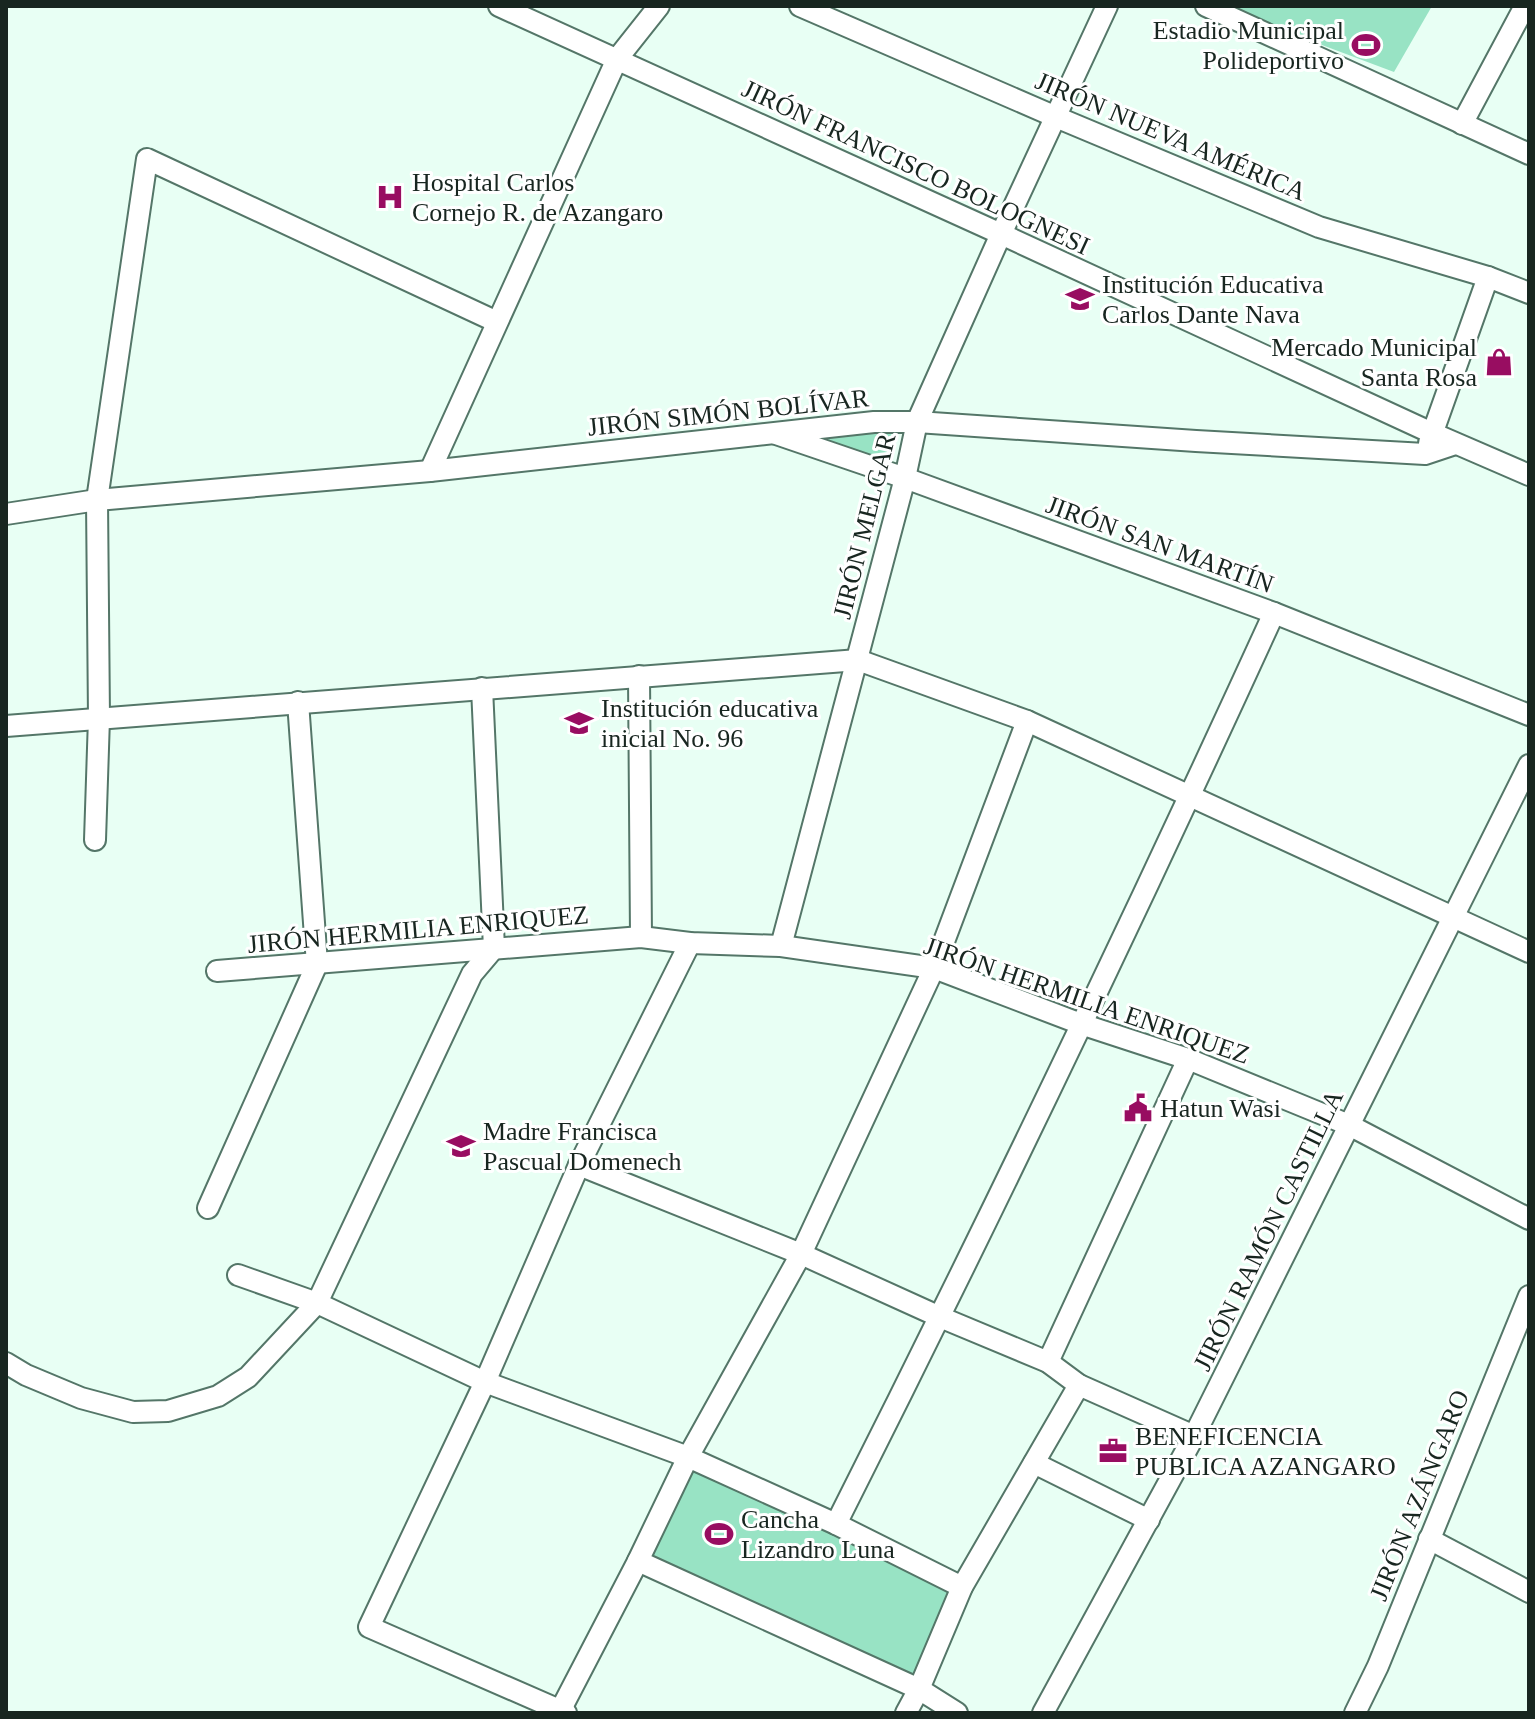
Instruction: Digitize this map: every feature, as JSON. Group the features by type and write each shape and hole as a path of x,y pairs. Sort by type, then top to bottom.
{"street":[{"name":"JIRÓN FRANCISCO BOLOGNESI","path":"499,6 1455,444 1529,475"},
{"path":"430,471 617,59 659,6"},
{"name":"JIRÓN NUEVA AMÉRICA","path":"800,6 1319,227 1488,277 1529,293"},
{"name":"JIRÓN MELGAR","path":"781,946 858,660 917,422 1107,6"},
{"path":"1206,6 1529,154"},
{"path":"1462,124 1525,6"},
{"path":"95,840 99,718 97,500 147,159 497,322"},
{"path":"1425,454 1488,277"},
{"name":"JIRÓN SIMÓN BOLÍVAR","path":"6,514 97,500 430,471 874,422 917,422 1425,454 1455,444"},
{"name":"JIRÓN SAN MARTÍN","path":"769,432 905,478 1274,613 1529,715"},
{"path":"836,1524 1081,1024 1274,613"},
{"path":"6,726 858,660 1027,721 1529,952"},
{"path":"639,676 641,937"},
{"path":"6,1363 26,1375 81,1398 133,1412 168,1411 218,1396 248,1377 317,1303 472,974 494,948 482,688"},
{"path":"208,1208 317,964 298,702"},
{"path":"690,943 579,1165 485,1382 369,1627 562,1712 688,1457 801,1254 934,968 1027,721"},
{"name":"JIRÓN RAMÓN CASTILLA","path":"1043,1713 1194,1436 1529,765"},
{"name":"JIRÓN HERMILIA ENRIQUEZ","path":"217,971 641,937 690,943 781,946 934,968 1081,1024 1188,1059 1349,1125 1529,1219"},
{"path":"1048,1362 1188,1059"},
{"path":"579,1165 801,1254 1048,1362 1079,1385 1194,1436"},
{"path":"238,1275 317,1303 485,1382 688,1457 836,1524 962,1587"},
{"name":"JIRÓN AZÁNGARO","path":"1355,1713 1378,1666 1529,1296"},
{"path":"906,1713 962,1587 1079,1385"},
{"path":"1034,1463 1149,1520"},
{"path":"1429,1539 1529,1592"},
{"path":"638,1561 919,1689 957,1713"}],"green space":[{"name":"Estadio Municipal Polideportivo","path":"1225,6 1432,6 1394,72"},
{"path":"893,427 882,472 782,435"},
{"path":"688,1457 962,1587 914,1687 645,1560"}],"place":[{"name":"Estadio Municipal Polideportivo","path":"1366,45"},
{"name":"Hospital Carlos Cornejo R. de Azangaro","path":"390,197"},
{"name":"Institución Educativa Carlos Dante Nava","path":"1080,299"},
{"name":"Mercado Municipal Santa Rosa","path":"1499,362"},
{"name":"Institución educativa inicial No. 96","path":"579,723"},
{"name":"Hatun Wasi","path":"1138,1108"},
{"name":"Madre Francisca Pascual Domenech","path":"461,1146"},
{"name":"BENEFICENCIA PUBLICA AZANGARO","path":"1113,1451"},
{"name":"Cancha Lizandro Luna","path":"719,1534"}]}
